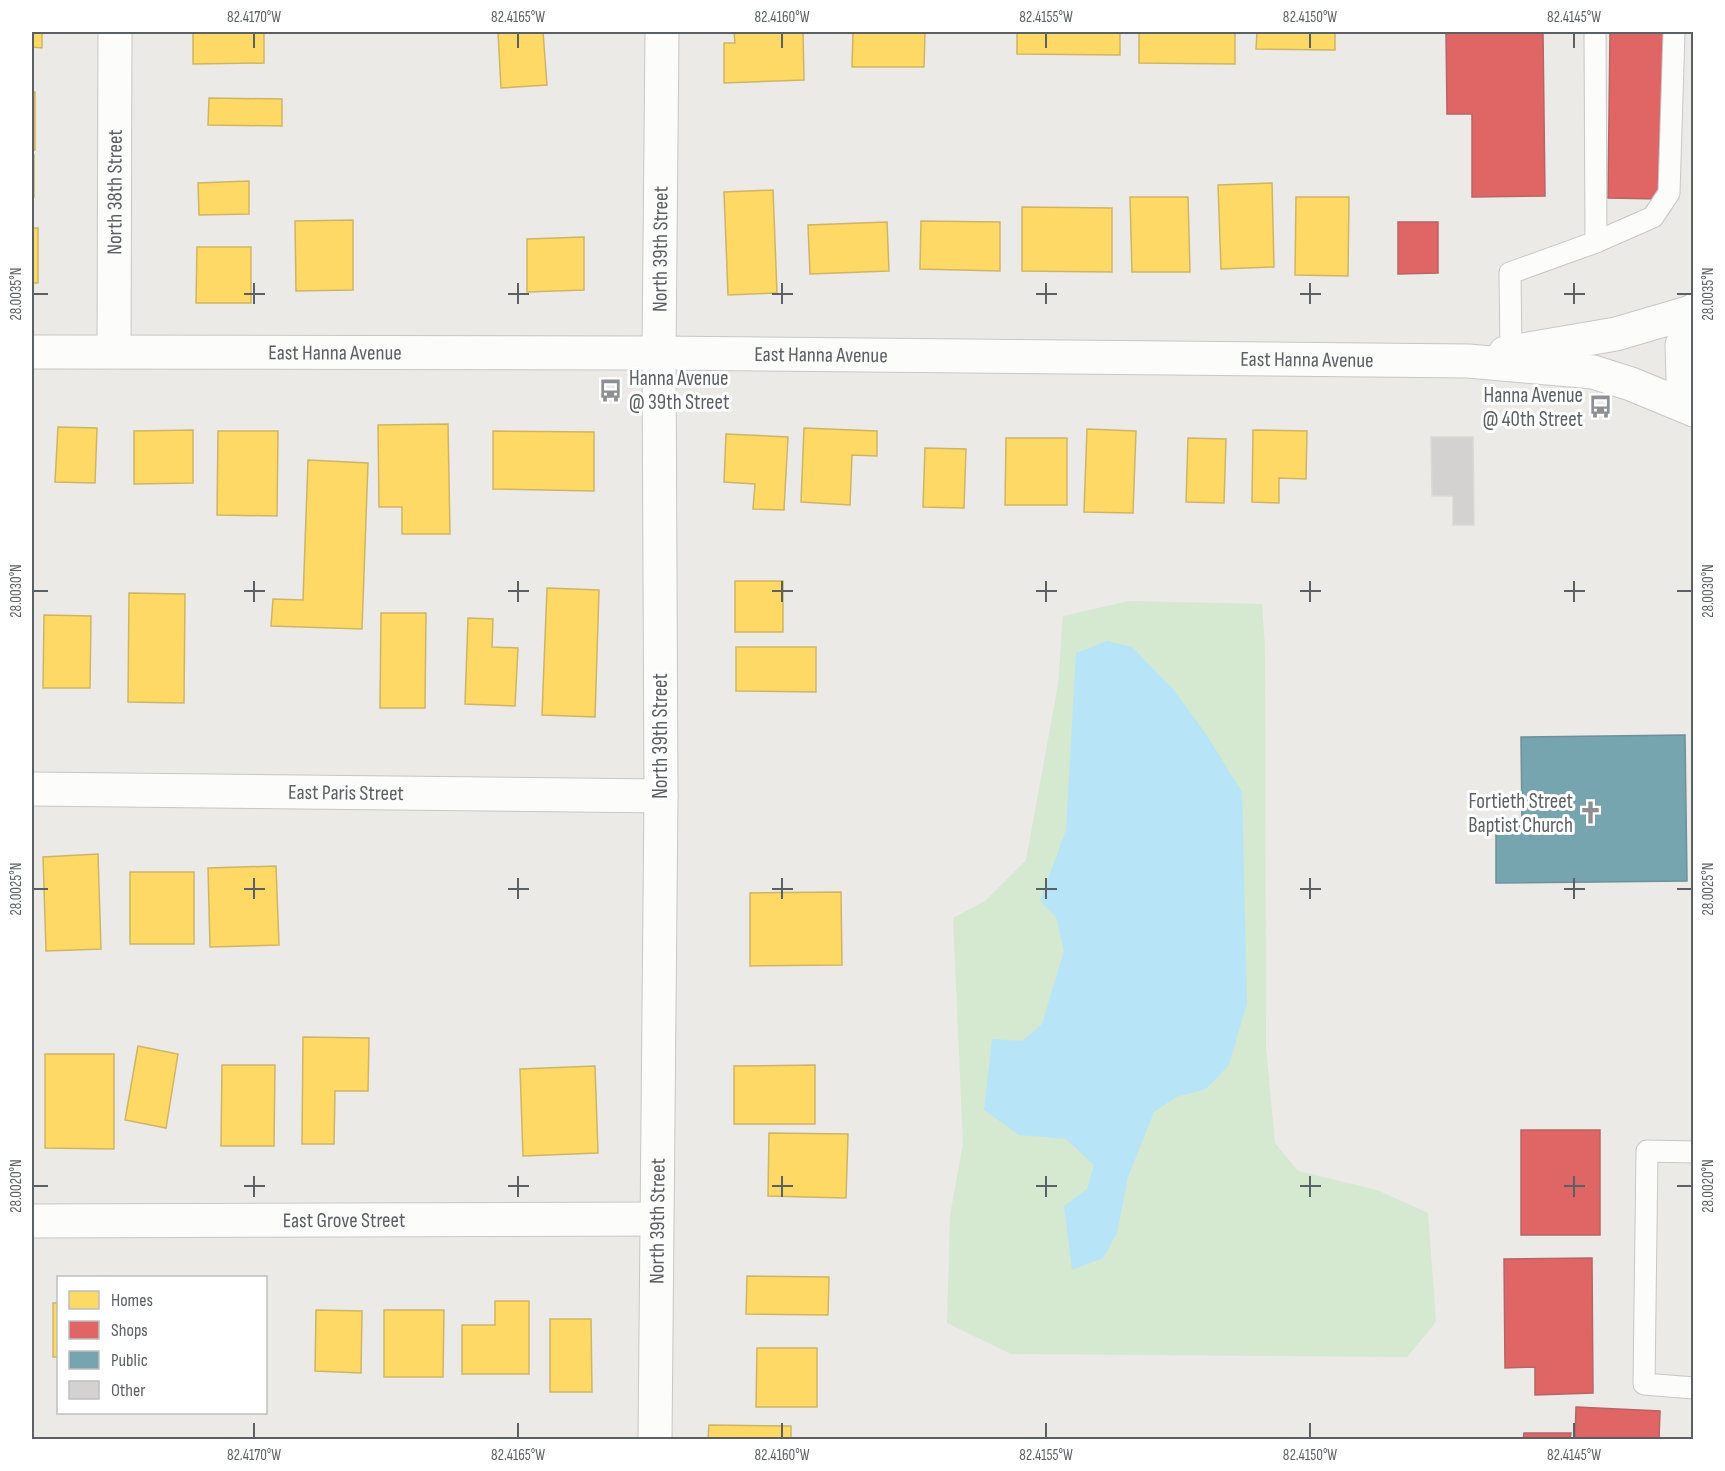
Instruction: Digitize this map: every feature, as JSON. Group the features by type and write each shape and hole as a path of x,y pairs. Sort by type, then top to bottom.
{"street":[{"name":"North 38th Street","path":"114,351 115,32"},
{"name":"North 39th Street","path":"655,1440 661,796 659,353 662,32"},
{"name":"East Hanna Avenue","path":"1468,360 1617,334 1693,311"},
{"path":"1693,311 1682,345 1683,378 1694,410"},
{"name":"East Hanna Avenue","path":"32,352 659,353 1468,360 1593,372 1631,384 1694,410"},
{"name":"East Paris Street","path":"32,789 661,796"},
{"name":"East Grove Street","path":"32,1221 656,1219"}],"lane":[{"path":"1595,32 1602,63 1601,159 1596,242"},
{"path":"1511,352 1510,273 1596,242 1653,217 1669,193 1666,157 1667,115 1676,64 1674,32"},
{"path":"1694,1152 1647,1151 1644,1384 1694,1388"}],"green space":[{"path":"1129,601 1262,604 1265,647 1266,1048 1275,1143 1298,1171 1377,1190 1428,1213 1436,1322 1407,1357 1011,1354 947,1323 950,1215 963,1144 953,918 985,901 1026,860 1058,685 1063,616"}],"water":[{"path":"1107,641 1132,647 1173,689 1206,734 1242,792 1247,1003 1229,1065 1206,1089 1176,1097 1154,1112 1128,1177 1117,1233 1103,1258 1072,1270 1064,1206 1087,1189 1094,1165 1066,1139 1019,1135 984,1110 992,1039 1022,1041 1042,1024 1064,951 1056,917 1040,901 1066,830 1076,653"}],"building: Homes":[{"path":"32,32 42,32 42,48 32,47"},
{"path":"193,32 264,32 264,63 193,64"},
{"path":"498,32 543,32 547,85 501,88"},
{"path":"734,32 803,32 804,80 724,83 724,43 735,43"},
{"path":"853,32 925,32 924,67 852,67"},
{"path":"1017,32 1120,32 1120,55 1017,54"},
{"path":"1139,32 1235,32 1235,64 1139,63"},
{"path":"1257,32 1335,32 1335,50 1256,49"},
{"path":"32,92 35,92 35,150 32,150"},
{"path":"209,98 282,99 282,126 208,125"},
{"path":"32,155 34,155 34,197 32,198"},
{"path":"249,181 249,214 199,215 198,183"},
{"path":"1272,183 1274,267 1221,269 1218,185"},
{"path":"773,190 777,293 728,295 724,192"},
{"path":"1130,197 1188,197 1190,272 1132,272"},
{"path":"1296,197 1349,197 1348,276 1295,275"},
{"path":"1022,207 1112,208 1112,272 1022,271"},
{"path":"353,220 353,290 296,291 295,221"},
{"path":"921,221 1000,222 1000,271 920,269"},
{"path":"887,222 889,271 810,274 808,225"},
{"path":"32,228 38,228 38,283 32,283"},
{"path":"584,237 584,290 527,292 527,239"},
{"path":"197,247 251,247 251,303 196,303"},
{"path":"448,424 450,534 402,534 402,507 379,507 378,425"},
{"path":"58,427 97,428 95,483 55,482"},
{"path":"804,428 877,431 877,456 852,455 850,505 801,502"},
{"path":"1087,429 1136,431 1133,513 1084,512"},
{"path":"193,430 193,483 134,484 134,431"},
{"path":"1253,430 1307,431 1306,479 1279,478 1279,503 1252,502"},
{"path":"218,431 278,431 277,516 217,515"},
{"path":"493,431 594,432 594,491 493,489"},
{"path":"726,434 788,437 784,510 753,509 755,484 724,482"},
{"path":"1006,438 1067,438 1067,505 1005,505"},
{"path":"1188,438 1226,439 1224,503 1186,502"},
{"path":"925,448 966,449 964,508 923,507"},
{"path":"308,460 368,463 362,629 271,626 273,599 303,600"},
{"path":"735,581 783,581 783,632 735,632"},
{"path":"547,588 599,590 595,717 542,715"},
{"path":"129,593 185,594 184,703 128,702"},
{"path":"381,613 426,613 425,708 380,708"},
{"path":"44,615 91,616 90,688 43,688"},
{"path":"468,618 493,619 492,647 518,648 515,706 465,704"},
{"path":"736,647 816,647 816,692 736,691"},
{"path":"98,854 101,949 46,951 43,857"},
{"path":"276,866 279,945 210,947 208,868"},
{"path":"130,872 194,872 194,944 130,944"},
{"path":"841,892 842,965 750,966 750,893"},
{"path":"303,1037 369,1038 368,1091 335,1091 334,1144 302,1144"},
{"path":"138,1046 178,1054 166,1128 125,1120"},
{"path":"45,1054 114,1054 114,1149 45,1148"},
{"path":"222,1065 275,1065 274,1146 221,1146"},
{"path":"815,1065 815,1124 734,1124 734,1066"},
{"path":"595,1066 598,1153 523,1156 520,1069"},
{"path":"769,1133 848,1134 846,1198 768,1196"},
{"path":"747,1276 829,1277 828,1315 746,1314"},
{"path":"495,1301 529,1301 529,1374 462,1374 462,1325 495,1325"},
{"path":"53,1303 57,1303 57,1357 53,1357"},
{"path":"316,1310 362,1311 361,1373 315,1371"},
{"path":"384,1310 444,1310 443,1377 384,1377"},
{"path":"550,1319 591,1319 592,1392 550,1392"},
{"path":"757,1348 817,1348 817,1407 756,1407"},
{"path":"709,1425 791,1426 791,1440 708,1440"}],"building: Shops":[{"path":"1446,32 1543,32 1545,196 1472,197 1472,114 1447,114"},
{"path":"1610,32 1663,32 1661,199 1608,198"},
{"path":"1398,222 1438,222 1438,273 1398,274"},
{"path":"1521,1130 1600,1130 1600,1235 1521,1235"},
{"path":"1592,1258 1593,1393 1535,1395 1535,1367 1505,1368 1504,1259"},
{"path":"1576,1407 1660,1411 1659,1440 1575,1440"},
{"path":"1524,1433 1571,1433 1570,1440 1523,1440"}],"building: Public":[{"path":"1685,735 1687,881 1496,883 1496,825 1522,825 1521,737"}],"building: Other":[{"path":"1431,437 1473,437 1474,525 1453,525 1453,496 1432,496"}],"place":[{"name":"Hanna Avenue @ 39th Street","path":"611,390"},
{"name":"Hanna Avenue @ 40th Street","path":"1601,407"},
{"name":"Fortieth Street Baptist Church","path":"1591,813"}]}
